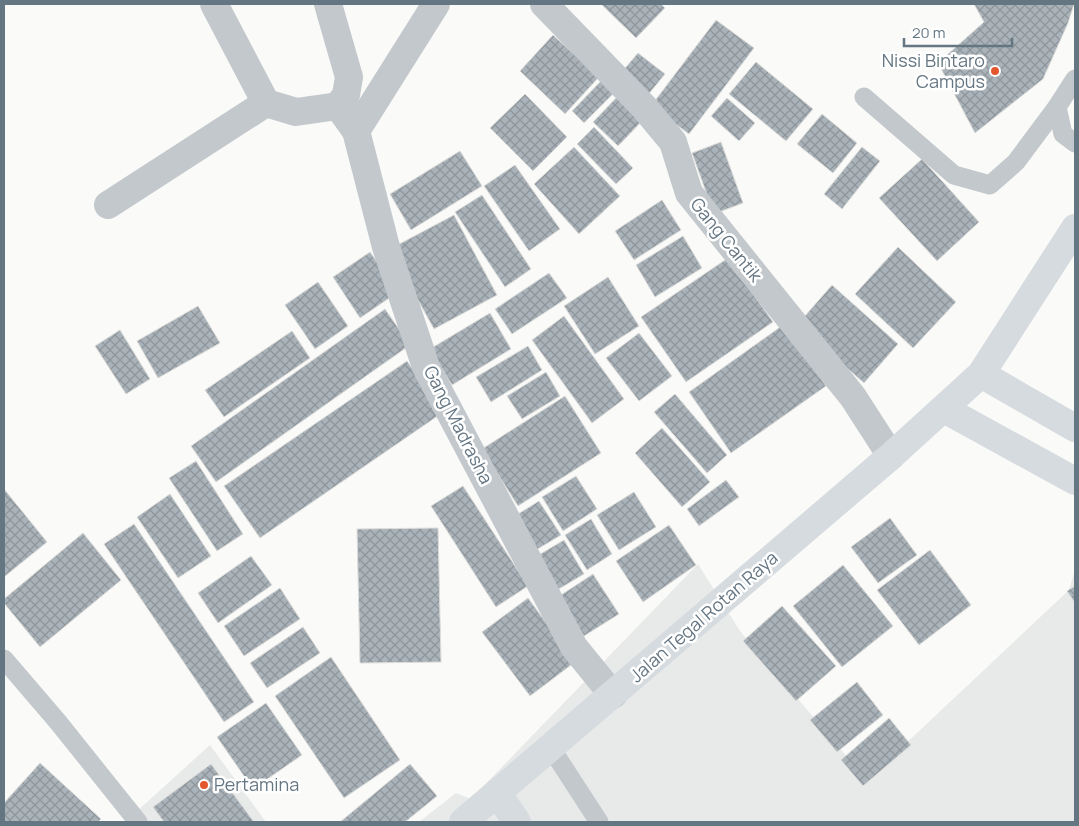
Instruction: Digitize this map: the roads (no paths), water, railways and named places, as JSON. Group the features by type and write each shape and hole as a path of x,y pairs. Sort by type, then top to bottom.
{"main road":[{"name":"Jalan Tegal Rotan Raya","path":"463,822 892,456 981,374 1075,228"},
{"path":"981,374 1075,428"},
{"path":"944,409 1075,481"},
{"path":"497,793 516,822"}],"street":[{"path":"214,4 266,103 296,112 338,106 346,95 349,77 328,4"},
{"path":"338,106 356,131 436,4"},
{"name":"Gang Cantik","path":"544,4 644,106 673,142 688,193 853,398 892,456"},
{"path":"108,205 266,103"},
{"name":"Gang Madrasha","path":"356,131 386,247 426,367 574,647 613,695"}],"lane":[{"path":"864,97 954,175 990,185 1016,162 1075,80"},
{"path":"1057,107 1063,134 1075,143"},
{"path":"4,660 58,722 138,822"},
{"path":"551,748 599,822"}],"place":[{"name":"Nissi Bintaro Campus","path":"995,71"},
{"name":"Pertamina","path":"204,785"}]}
